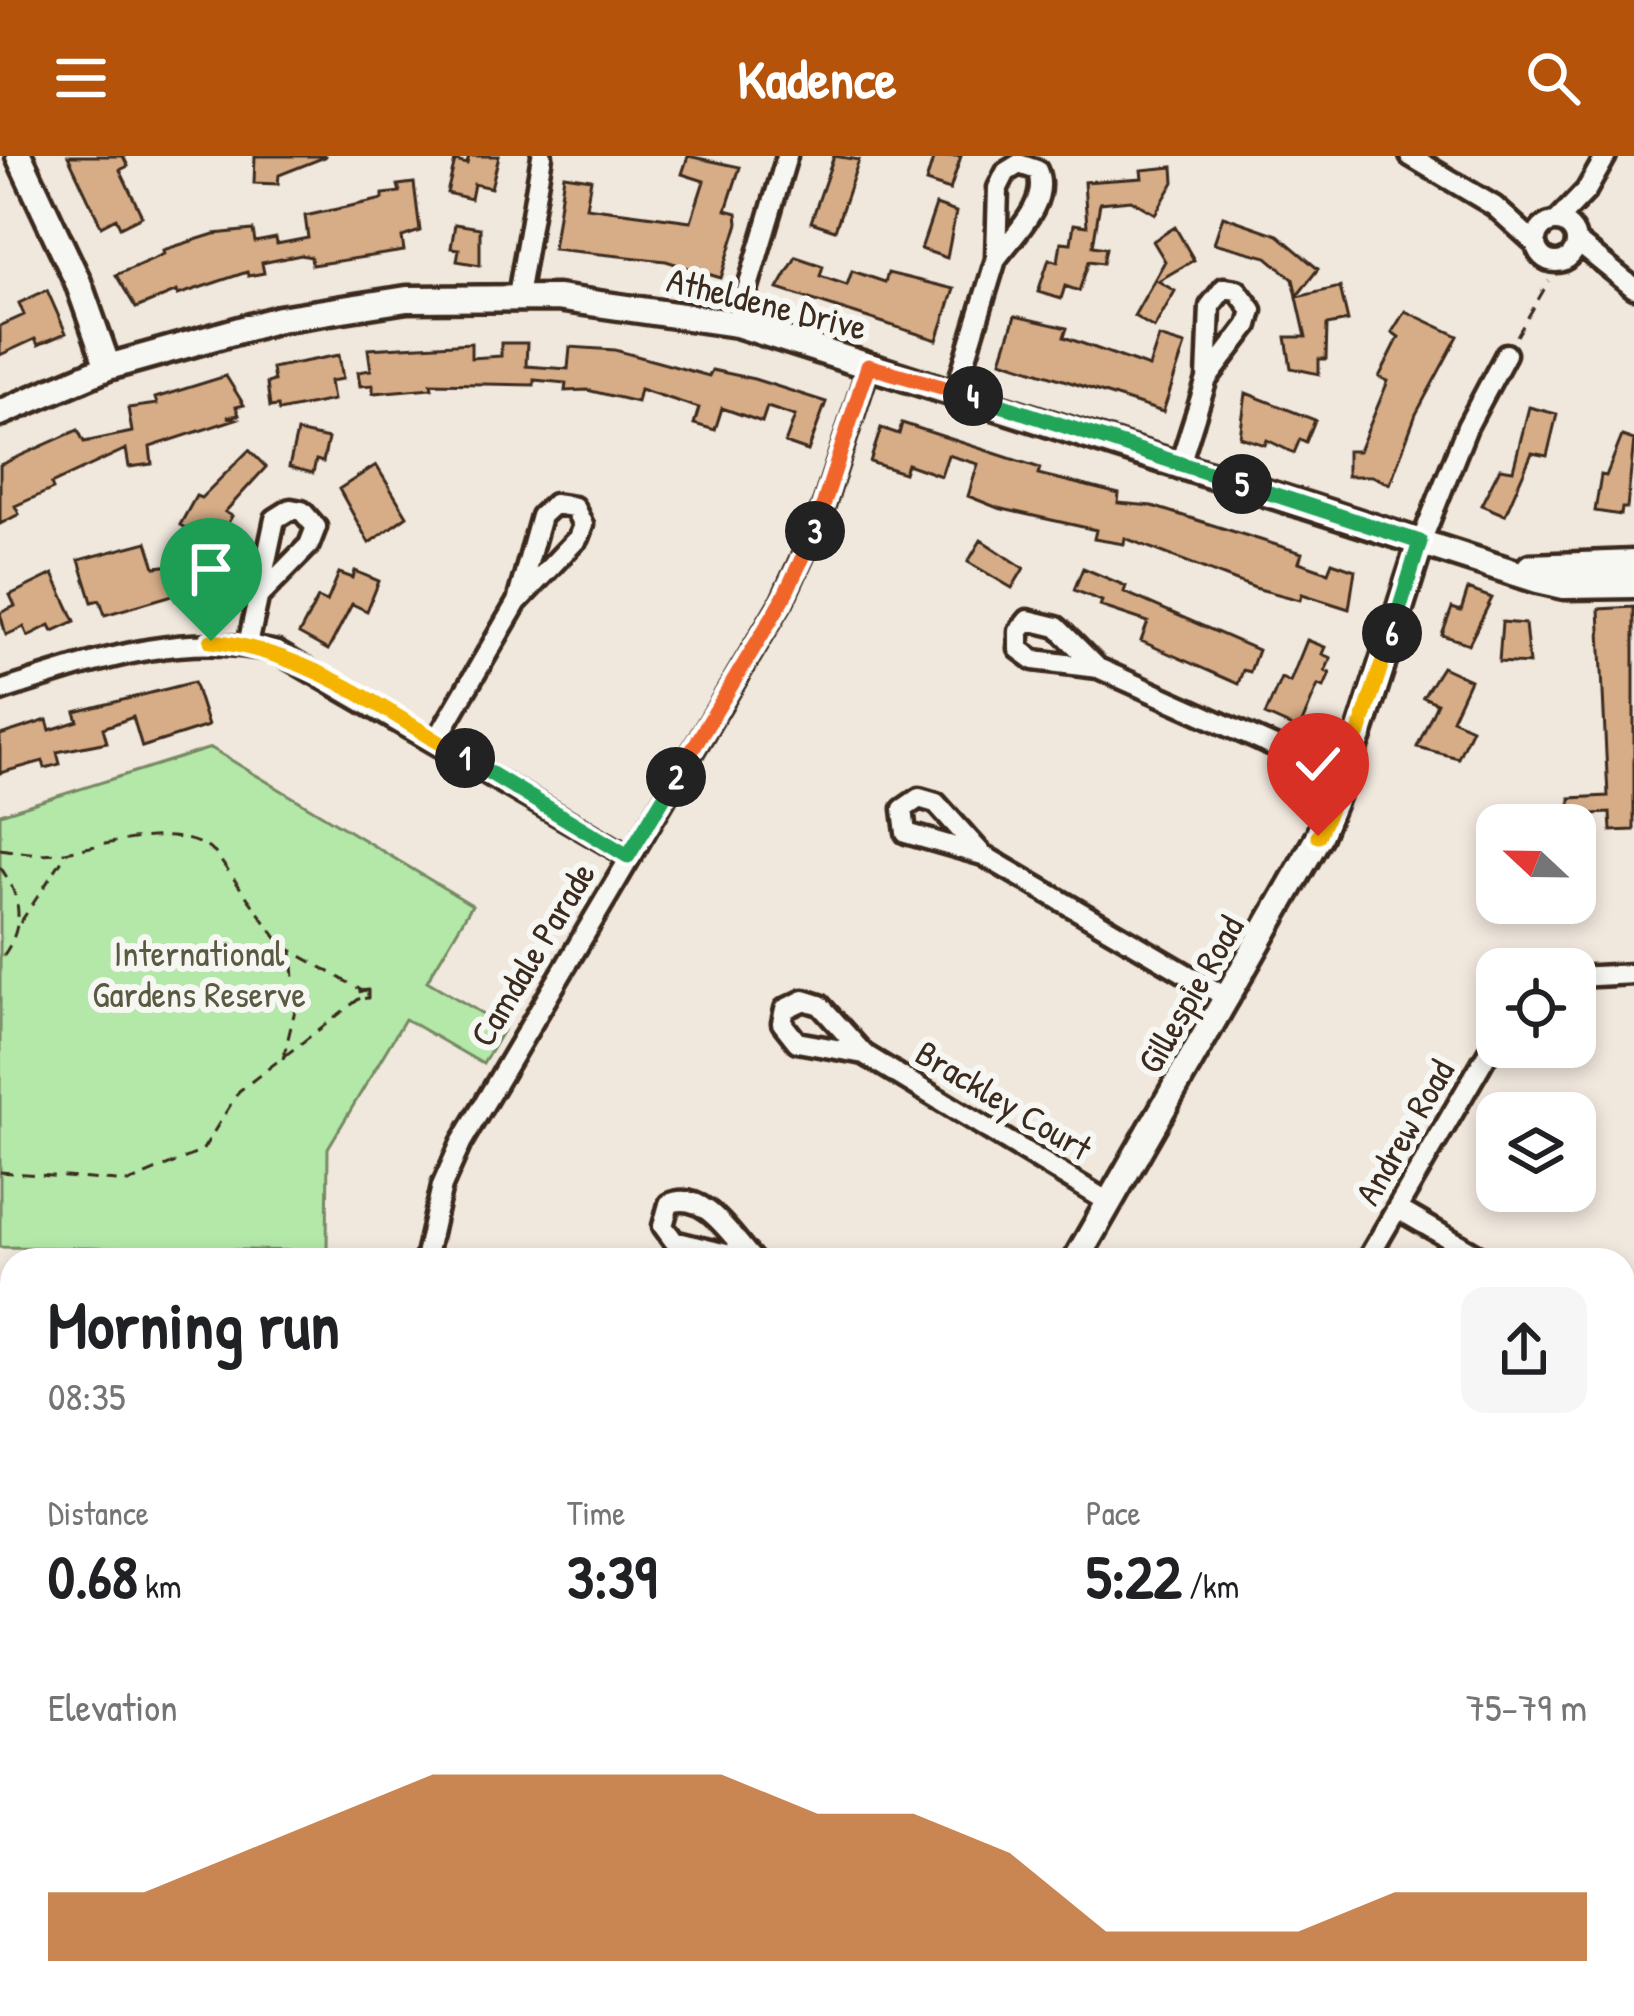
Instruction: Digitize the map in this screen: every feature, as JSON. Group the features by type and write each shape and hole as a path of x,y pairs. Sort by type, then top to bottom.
{"street":[{"path":"20,156 78,282 108,367"},
{"path":"518,296 542,156"},
{"path":"737,324 787,156"},
{"path":"1410,156 1494,206 1536,244 1546,260 1629,285"},
{"path":"1536,244 1539,231 1586,191 1606,156"},
{"path":"956,391 996,259 998,188 1006,172 1019,164 1037,170 1043,184 1039,200 996,259"},
{"path":"1559,262 1571,255 1586,191"},
{"path":"1494,206 1568,226 1576,240 1629,285"},
{"name":"Atheldene Drive","path":"0,413 108,367 175,345 343,307 518,296 656,309 737,324 1564,586 1634,584"},
{"name":"Gillespie Road","path":"1083,1248 1295,884 1344,778 1420,542 1466,427 1506,354"},
{"name":"Camdale Parade","path":"428,1248 442,1186 460,1143 802,563 868,366"},
{"path":"1180,464 1207,379"},
{"path":"436,741 517,602 578,538 583,525 574,507 554,504 541,516 517,602"},
{"name":"Atheldene Drive","path":"1504,566 1634,563"},
{"path":"248,645 260,596"},
{"path":"0,691 166,644 248,645 315,669 628,856"},
{"path":"1098,668 1344,778"},
{"path":"983,855 1228,999"},
{"path":"1596,976 1634,974"},
{"name":"Brackley Court","path":"864,1054 1110,1203"},
{"name":"Andrew Road","path":"1374,1248 1479,1068"},
{"path":"702,1248 674,1241 663,1226 669,1204 682,1199 701,1205 740,1248"},
{"path":"1398,1209 1465,1248"}],"path":[{"path":"1506,354 1550,281"},
{"path":"0,849 68,851 171,838 201,844 292,951 370,995 360,998 231,1100 208,1146 142,1180 0,1172"},
{"path":"0,960 68,851"},
{"path":"0,867 14,889 19,925"},
{"path":"282,1061 296,1006 292,951"},
{"path":"360,998 361,990"}],"green space":[{"name":"International Gardens Reserve","path":"211,748 472,905 427,981 505,1027 483,1064 405,1019 328,1148 327,1248 0,1247 0,814"}],"building":[{"path":"68,156 123,156 128,166 120,170 142,216 120,227 116,218 101,226"},
{"path":"255,156 325,157 279,175 278,184 254,183"},
{"path":"469,156 499,156 491,188 474,184 471,199 447,193 455,161 467,164"},
{"path":"688,156 740,167 726,210 737,213 738,223 721,278 666,261 553,249 564,175 591,179 586,207 691,221 704,181 682,174"},
{"path":"834,156 859,160 835,230 811,222"},
{"path":"934,156 961,156 950,190 926,182"},
{"path":"1173,167 1174,182 1155,214 1131,200 1100,203 1093,246 1106,248 1103,263 1089,261 1079,291 1065,286 1061,299 1038,292 1049,259 1058,262 1061,242 1071,243 1074,224 1087,226 1084,182 1142,178 1141,170"},
{"path":"414,183 420,231 402,237 404,251 312,265 311,257 301,255 262,263 264,273 248,276 247,272 178,295 177,291 136,308 116,275 164,254 163,250 214,234 253,230 255,242 276,238 277,244 308,238 305,216 383,199 383,194 400,192 398,185"},
{"path":"936,205 956,212 947,258 921,249"},
{"path":"1223,216 1278,235 1318,269 1297,296 1293,279 1267,257 1214,243"},
{"path":"455,224 480,228 480,265 457,261 459,249 451,248"},
{"path":"1175,227 1194,260 1158,281 1175,291 1154,328 1134,316 1165,261 1153,241"},
{"path":"796,257 823,266 820,276 847,285 852,271 885,282 888,273 954,289 937,340 778,289"},
{"path":"1340,287 1348,321 1327,325 1326,359 1319,359 1319,374 1291,368 1286,337 1306,337 1297,297"},
{"path":"47,290 66,333 38,345 35,339 0,355 0,326 24,315 19,303"},
{"path":"1405,311 1458,336 1416,414 1390,484 1372,476 1347,476 1347,451 1359,451 1388,381 1379,377 1399,337 1392,332"},
{"path":"1015,316 1067,328 1064,337 1149,367 1159,337 1185,345 1163,412 1001,360"},
{"path":"471,343 471,358 501,356 501,343 527,343 526,366 568,369 570,347 615,350 709,376 712,370 754,379 826,402 808,451 785,443 795,416 767,407 762,422 722,408 715,430 694,424 699,408 640,389 637,402 587,390 565,391 566,383 534,380 534,385 431,383 432,388 373,393 373,385 360,386 358,372 371,370 368,349"},
{"path":"339,355 343,379 330,381 333,400 279,411 278,406 270,407 267,383 274,381 272,368"},
{"path":"226,376 244,405 236,407 239,415 227,417 236,419 150,447 152,464 129,467 126,449 51,484 53,489 15,506 19,514 0,524 0,465 78,430 84,442 132,432 128,408 157,404 155,398"},
{"path":"1246,393 1315,420 1306,442 1300,439 1294,453 1267,440 1265,445 1240,437"},
{"path":"1529,407 1557,414 1547,456 1532,453 1505,515 1481,505 1500,468 1513,470"},
{"path":"902,423 1040,468 1038,474 1119,494 1118,503 1152,506 1302,553 1299,562 1328,572 1332,562 1355,570 1349,609 1302,594 1300,600 1255,588 1125,538 1124,544 1094,539 1096,530 998,508 968,496 978,464 948,455 941,476 907,464 904,473 870,462 881,428 899,434"},
{"path":"297,432 328,439 323,462 316,460 313,473 289,467"},
{"path":"1622,436 1634,440 1627,508 1622,508 1621,515 1595,511 1601,475 1606,476"},
{"path":"249,450 266,467 225,512 232,516 215,545 180,525 196,496 201,498"},
{"path":"376,465 407,516 369,543 339,489"},
{"path":"981,540 1024,568 1012,588 968,562"},
{"path":"147,542 155,567 231,558 228,608 211,605 214,595 176,600 176,594 105,615 100,600 92,602 79,560"},
{"path":"1083,568 1126,586 1124,592 1258,650 1250,672 1243,670 1238,684 1141,641 1148,622 1100,606 1102,601 1074,590"},
{"path":"355,571 379,581 367,611 352,604 328,650 299,634 318,598 327,602 339,573 353,578"},
{"path":"53,574 75,621 53,631 50,625 28,636 24,627 6,635 0,613 15,606 10,595"},
{"path":"1468,589 1492,598 1469,644 1442,635 1452,608 1461,611"},
{"path":"1634,607 1634,830 1611,831 1610,813 1596,814 1596,804 1570,804 1570,798 1608,796 1599,609"},
{"path":"1502,622 1525,624 1529,664 1499,662"},
{"path":"1307,640 1325,647 1322,654 1331,658 1325,671 1330,673 1324,687 1318,685 1299,730 1265,715 1281,678 1290,682"},
{"path":"1442,667 1470,680 1452,719 1472,728 1458,758 1417,747 1437,703 1423,697"},
{"path":"194,682 208,726 142,747 133,717 103,728 107,742 57,752 60,764 45,768 43,761 0,773 0,735 47,720 50,730 78,721 75,712"}],"route":[{"path":"211,641 278,652 315,669 628,856 802,563 868,366 1420,542 1359,736 1318,836"}]}
